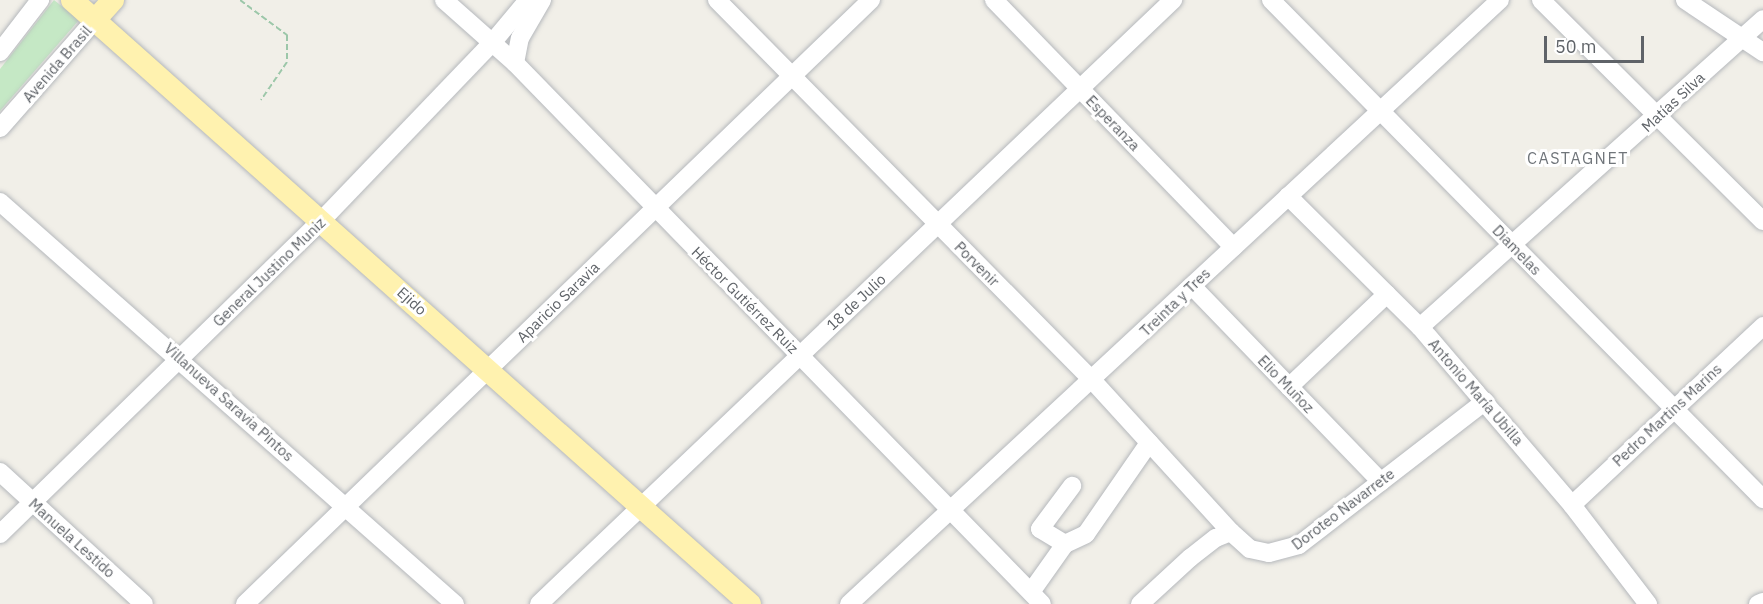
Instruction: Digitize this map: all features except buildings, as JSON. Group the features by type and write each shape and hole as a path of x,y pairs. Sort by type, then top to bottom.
{"main road":[{"name":"Ejido","path":"72,0 102,7 327,215 644,501 765,604"},
{"name":"Ejido","path":"644,501 750,604"}],"street":[{"path":"0,52 40,0"},
{"name":"Héctor Gutiérrez Ruiz","path":"444,0 515,63 1036,598"},
{"name":"General Justino Muniz","path":"0,534 327,215 492,43 528,0"},
{"path":"515,63 530,15 542,0"},
{"name":"Porvenir","path":"717,0 1093,381 1231,532"},
{"name":"Aparicio Saravia","path":"244,604 348,508 871,0"},
{"name":"Esperanza","path":"994,0 1233,247"},
{"name":"18 de Julio","path":"538,604 1173,0"},
{"name":"Diamelas","path":"1271,0 1763,499"},
{"name":"Treinta y Tres","path":"849,604 953,511 1288,195 1500,0"},
{"path":"1541,0 1763,221"},
{"path":"1684,0 1763,52"},
{"name":"Avenida Brasil","path":"0,128 102,7"},
{"name":"Matías Silva","path":"1420,327 1657,118 1763,19"},
{"name":"Antonio María Ubilla","path":"1288,195 1420,327 1485,400 1572,505 1648,604"},
{"name":"Villanueva Saravia Pintos","path":"0,202 180,358 455,604"},
{"name":"Elio Muñoz","path":"1192,286 1381,482"},
{"path":"1289,387 1387,294"},
{"name":"Pedro Martins Marins","path":"1572,505 1763,326"},
{"name":"Doroteo Navarrete","path":"1231,532 1250,549 1287,551 1381,482 1485,400"},
{"path":"1036,598 1065,544 1086,534 1149,443"},
{"name":"Manuela Lestido","path":"0,472 144,604"},
{"path":"1065,544 1040,529 1072,486"},
{"path":"1140,604 1190,558 1216,538 1231,532"},
{"path":"1758,604 1763,602"}],"path":[{"path":"240,0 287,35 287,62 261,100"}],"green space":[{"path":"54,0 79,20 0,111 0,69"}],"district":[{"name":"CASTAGNET","path":"1578,158"}]}
